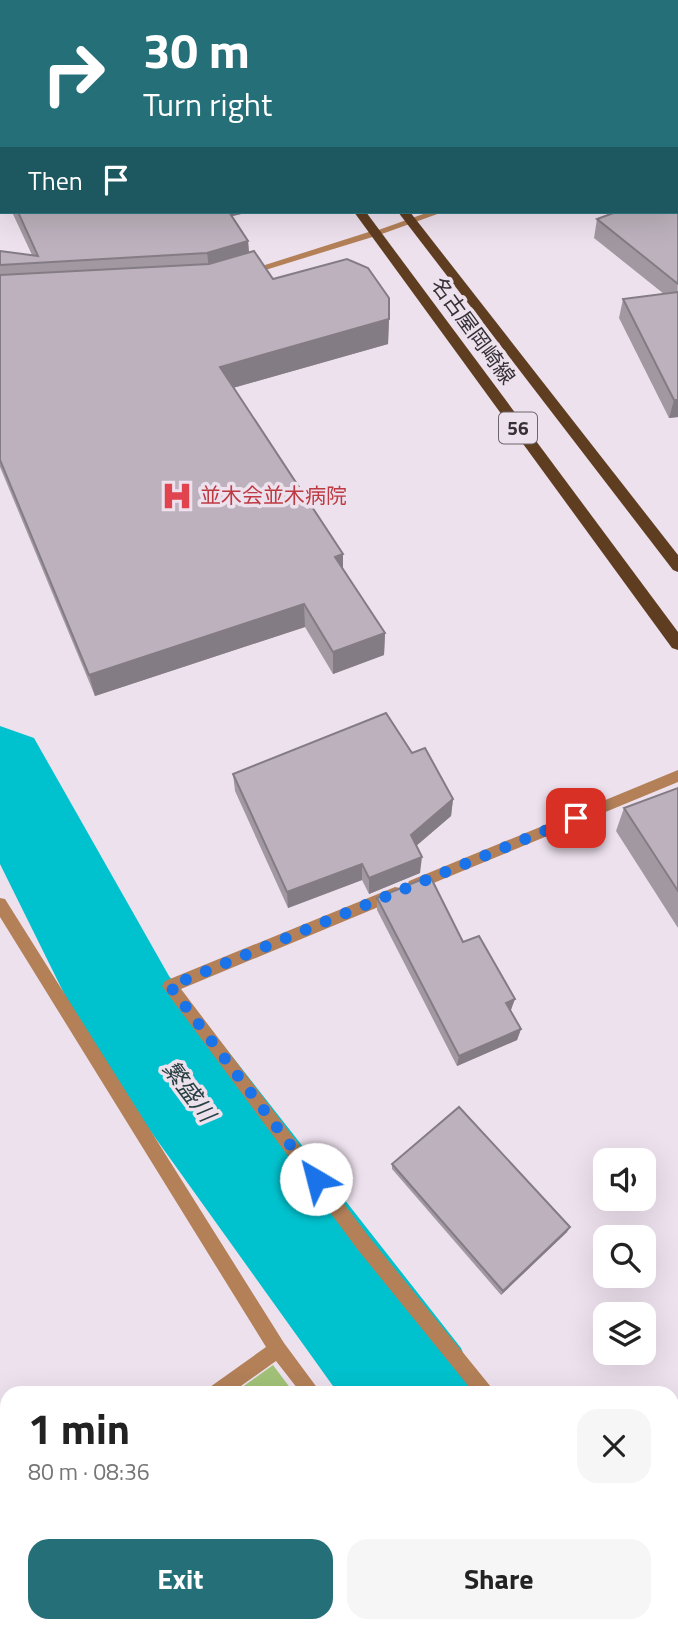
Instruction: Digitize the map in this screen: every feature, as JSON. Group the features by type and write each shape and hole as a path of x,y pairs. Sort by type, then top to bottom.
{"main road":[{"name":"名古屋岡崎線","path":"361,214 678,644"},
{"name":"名古屋岡崎線","path":"408,217 678,566"}],"street":[{"path":"237,275 375,233 408,217 426,214"},
{"path":"479,1386 364,1244 170,986 678,776"},
{"path":"0,904 278,1349 307,1386"},
{"path":"225,1386 278,1349"}],"green space":[{"path":"273,1365 289,1386 244,1386"}],"building":[{"path":"19,214 230,214 248,241 207,253 0,265 0,251 38,256"},
{"path":"611,214 678,214 678,284 597,219"},
{"path":"254,251 273,279 347,259 368,268 389,298 389,319 220,367 343,554 335,557 385,633 333,652 304,604 89,675 0,460 0,275 209,264"},
{"path":"678,292 678,400 674,400 623,299"},
{"path":"386,713 412,753 425,748 453,799 411,835 422,857 369,878 362,864 287,892 233,774"},
{"path":"678,788 678,891 624,808"},
{"path":"430,876 463,942 479,936 515,999 506,1003 521,1029 459,1056 377,898"},
{"path":"459,1107 570,1227 503,1291 392,1164"}],"waterway":[{"name":"繁盛川","path":"0,766 130,1012 411,1386"}],"place":[{"name":"並木会並木病院","path":"177,496"}],"route":[{"path":"316,1179 170,986 576,818"}]}
